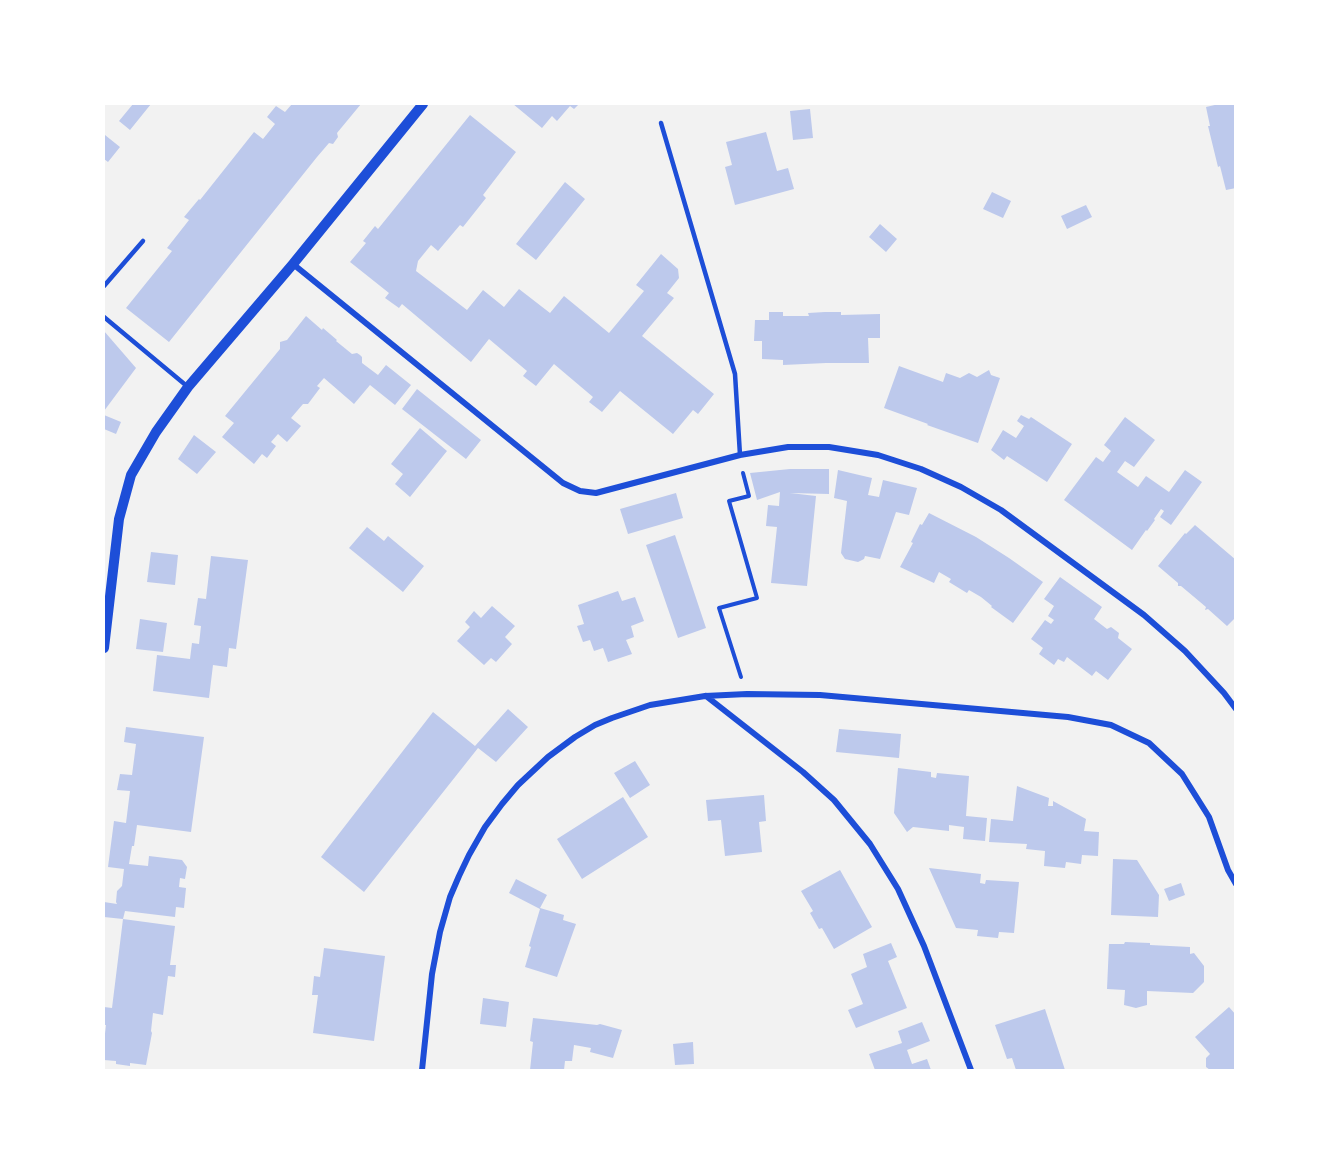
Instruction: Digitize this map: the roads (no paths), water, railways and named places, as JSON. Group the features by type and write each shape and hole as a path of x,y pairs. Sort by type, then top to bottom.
{"street":[{"path":"104,648 119,519 131,475 156,432 188,387 293,264 423,104"},
{"path":"293,264 563,483 580,490 596,492 740,455 788,447 829,447 878,455 921,469 961,487 1001,510 1144,615 1185,651 1236,709"},
{"path":"422,1071 432,974 442,923 450,897 485,827 518,785 548,757 575,737 595,725 650,705 705,696 820,694 1068,717 1111,725 1149,743 1182,774 1209,817 1228,870 1236,884"},
{"path":"705,696 803,772 834,800 870,844 898,889 924,946 971,1071"}],"lane":[{"path":"661,123 735,374 740,455"},
{"path":"104,286 143,241"},
{"path":"104,317 188,387"}]}
